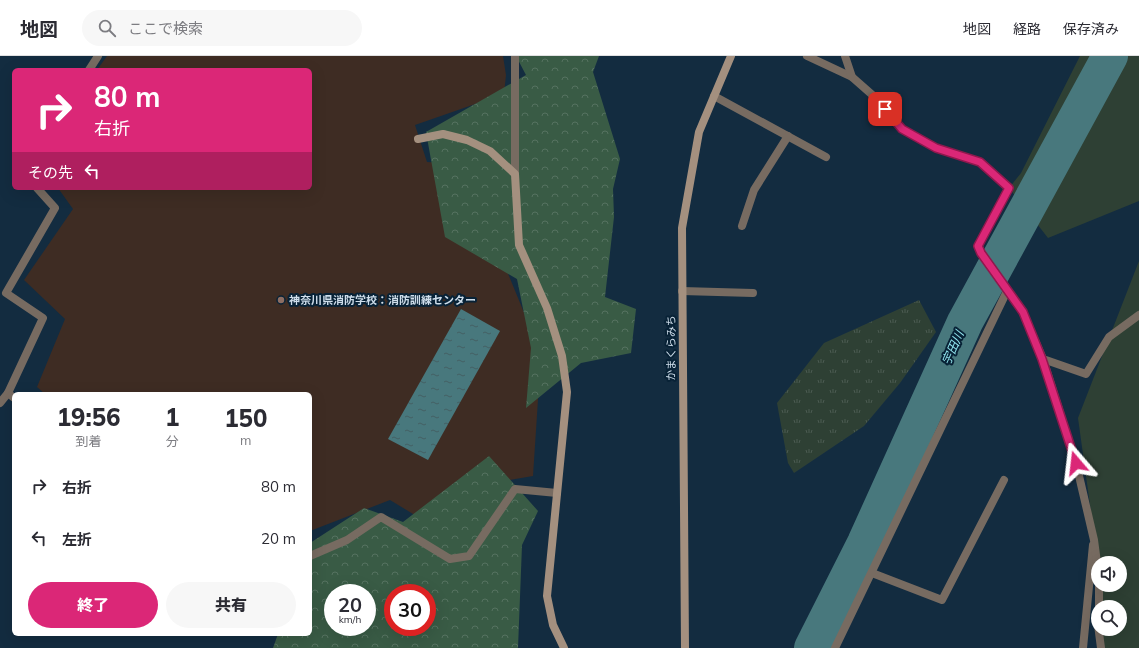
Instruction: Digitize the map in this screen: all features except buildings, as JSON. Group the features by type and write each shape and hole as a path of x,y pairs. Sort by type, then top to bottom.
{"main road":[{"name":"かまくらみち","path":"685,648 682,228 699,132 731,56"},
{"path":"418,139 443,134 467,140 490,151 515,174 519,245 547,308 562,356 567,392 547,596 553,625 564,648"}],"street":[{"path":"90,68 98,56"},
{"path":"515,56 515,174"},
{"path":"807,56 852,77 876,99 902,129 936,148 980,162 1009,188 978,246 981,253 1023,312 1042,359 1076,463 1094,540 1096,556"},
{"path":"845,56 852,77"},
{"path":"714,96 826,157"},
{"path":"742,226 754,190 788,136"},
{"path":"12,392 43,318 3,291 55,208 39,190"},
{"path":"682,291 753,293"},
{"path":"835,648 1007,291"},
{"path":"1042,359 1086,374 1109,337 1139,315"},
{"path":"0,403 11,395"},
{"path":"872,573 942,600 1004,480"},
{"path":"312,555 347,540 381,517 450,559 469,556 515,489 557,493"},
{"path":"1083,648 1094,540"},
{"path":"1099,636 1101,648"}],"shaded area":[{"name":"神奈川県消防学校：消防訓練センター","path":"107,56 503,56 506,75 504,94 415,125 427,162 463,164 541,354 533,476 492,483 464,545 390,500 312,530 312,392 43,392 37,387 65,319 24,280 73,209 59,190 312,190 312,68 98,68"}],"green space":[{"path":"516,56 599,56 593,72 620,159 613,189 614,217 605,297 636,309 631,353 581,363 526,408 531,348 517,279 445,237 426,132 526,75"},
{"path":"1080,56 1139,56 1139,201 1048,238 1009,188 1021,173"},
{"path":"1139,261 1139,648 1101,648 1099,636 1127,636 1127,600 1099,600 1099,592 1127,592 1127,556 1097,556 1078,418"},
{"path":"919,300 936,332 900,383 864,426 794,473 788,463 777,403 824,343"},
{"path":"489,456 538,511 522,545 518,648 273,648 277,636 312,636 312,542 364,508 403,522"}],"water":[{"path":"461,309 500,331 428,460 388,439"}],"waterway":[{"name":"宇田川","path":"812,648 865,543 965,322 1110,56"}],"place":[{"name":"神奈川県消防学校：消防訓練センター","path":"281,300"}],"route":[{"path":"885,109 902,129 936,148 980,162 1009,188 978,246 981,253 1023,312 1042,359 1076,463"}]}
